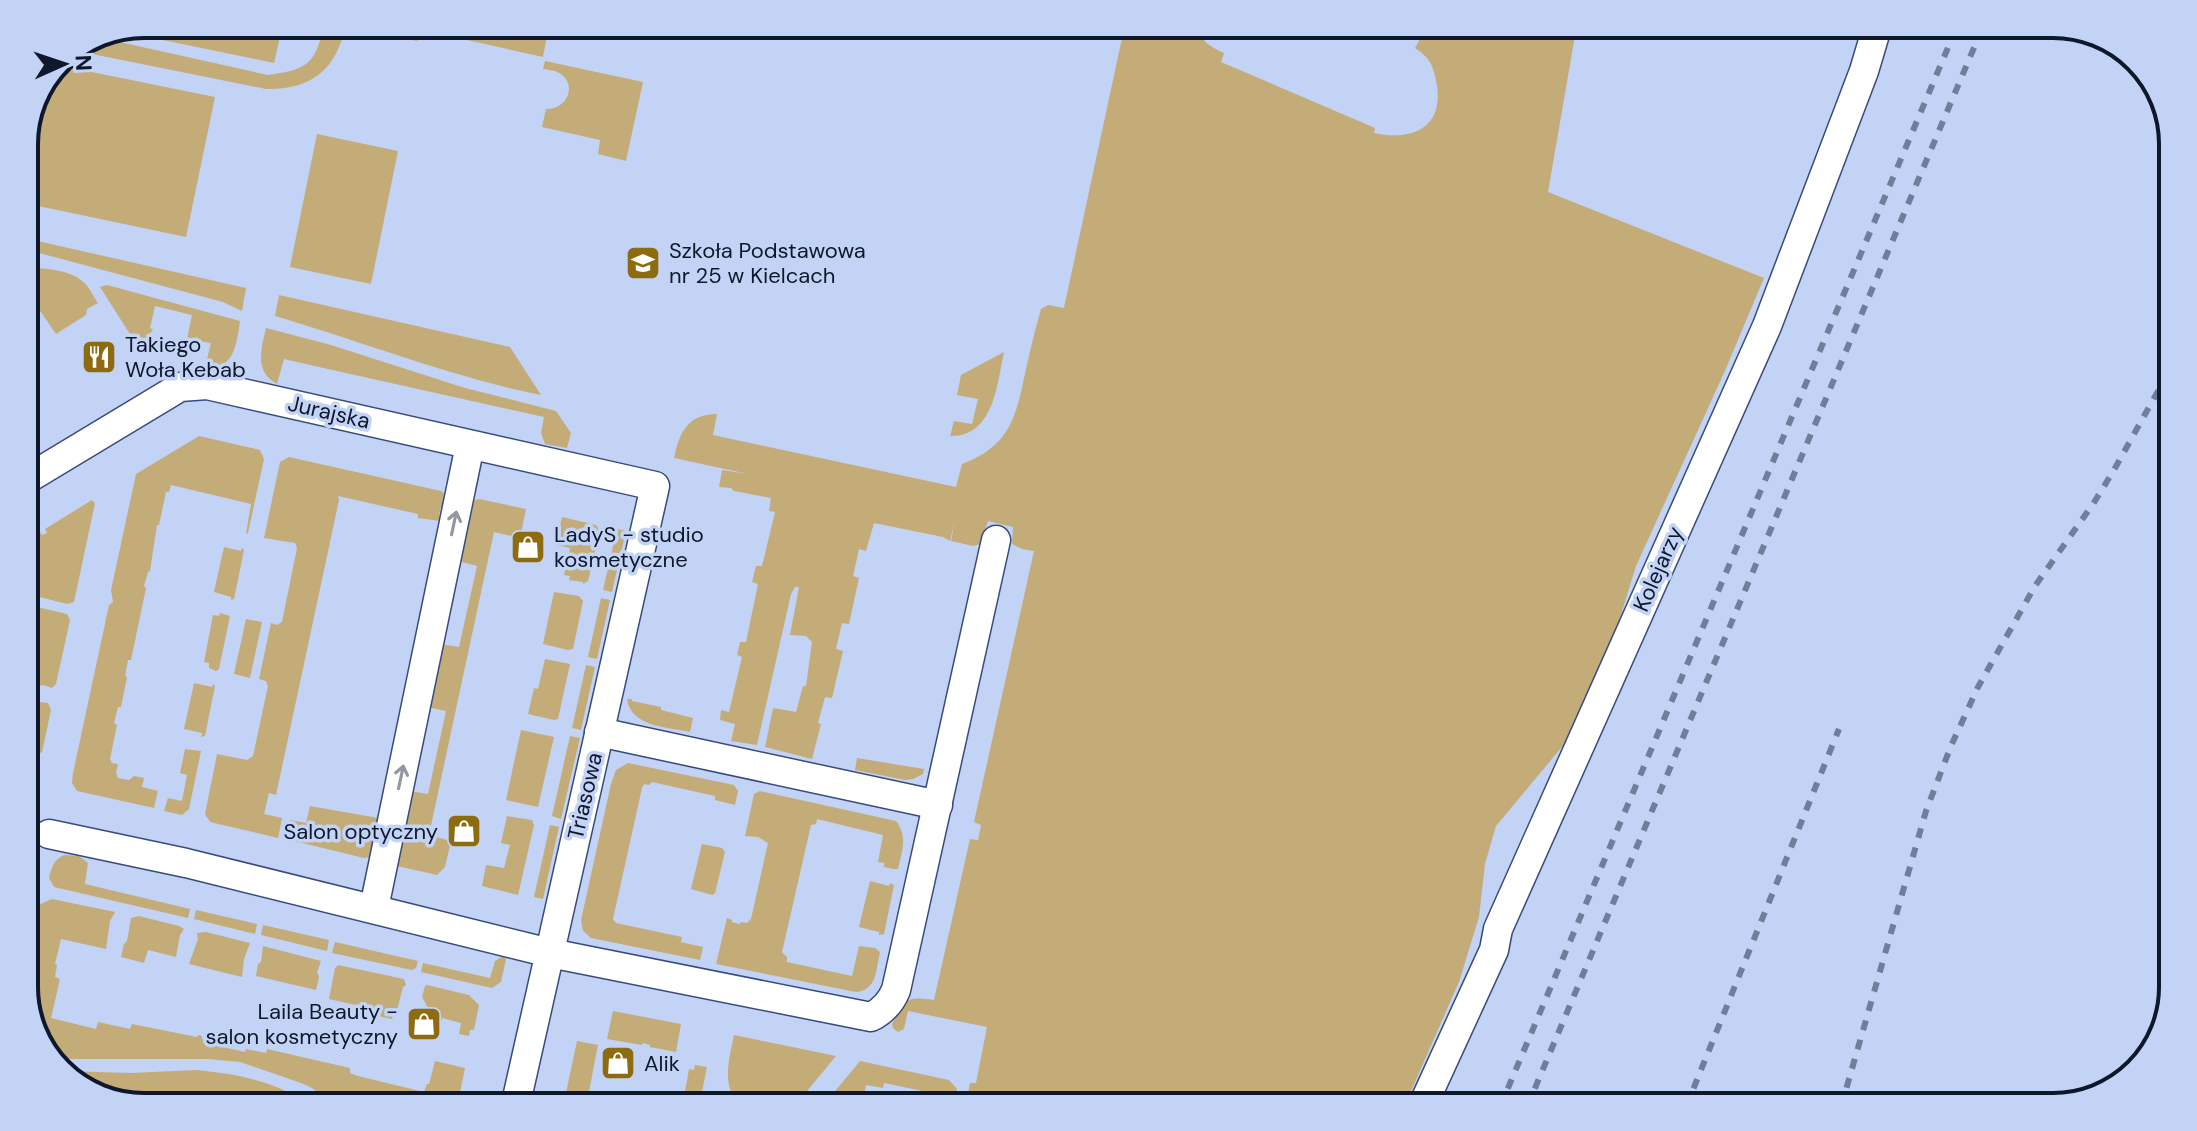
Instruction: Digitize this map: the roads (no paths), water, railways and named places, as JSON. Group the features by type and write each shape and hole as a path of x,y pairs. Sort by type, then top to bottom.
{"street":[{"name":"Kolejarzy","path":"1428,1093 1494,950 1498,929 1767,326 1874,38"},
{"name":"Jurajska","path":"38,472 158,399 180,387 193,385 220,387 655,486"},
{"path":"374,908 470,445"},
{"name":"Triasowa","path":"518,1093 655,486"},
{"path":"49,834 186,863 550,953 871,1017 880,1013 896,990 996,540"},
{"path":"599,732 938,805"}],"railway":[{"path":"1506,1093 1952,38"},
{"path":"1533,1093 1978,38"},
{"path":"1845,1093 1926,811 1951,746 1978,687 2035,586 2093,504 2159,389"},
{"path":"1692,1093 1839,729"}],"place":[{"name":"Szkoła Podstawowa nr 25 w Kielcach","path":"643,263"},
{"name":"Takiego Woła Kebab","path":"99,357"},
{"name":"LadyS - studio kosmetyczne","path":"528,547"},
{"name":"Salon optyczny","path":"464,831"},
{"name":"Laila Beauty - salon kosmetyczny","path":"424,1024"},
{"name":"Alik","path":"618,1063"}]}
